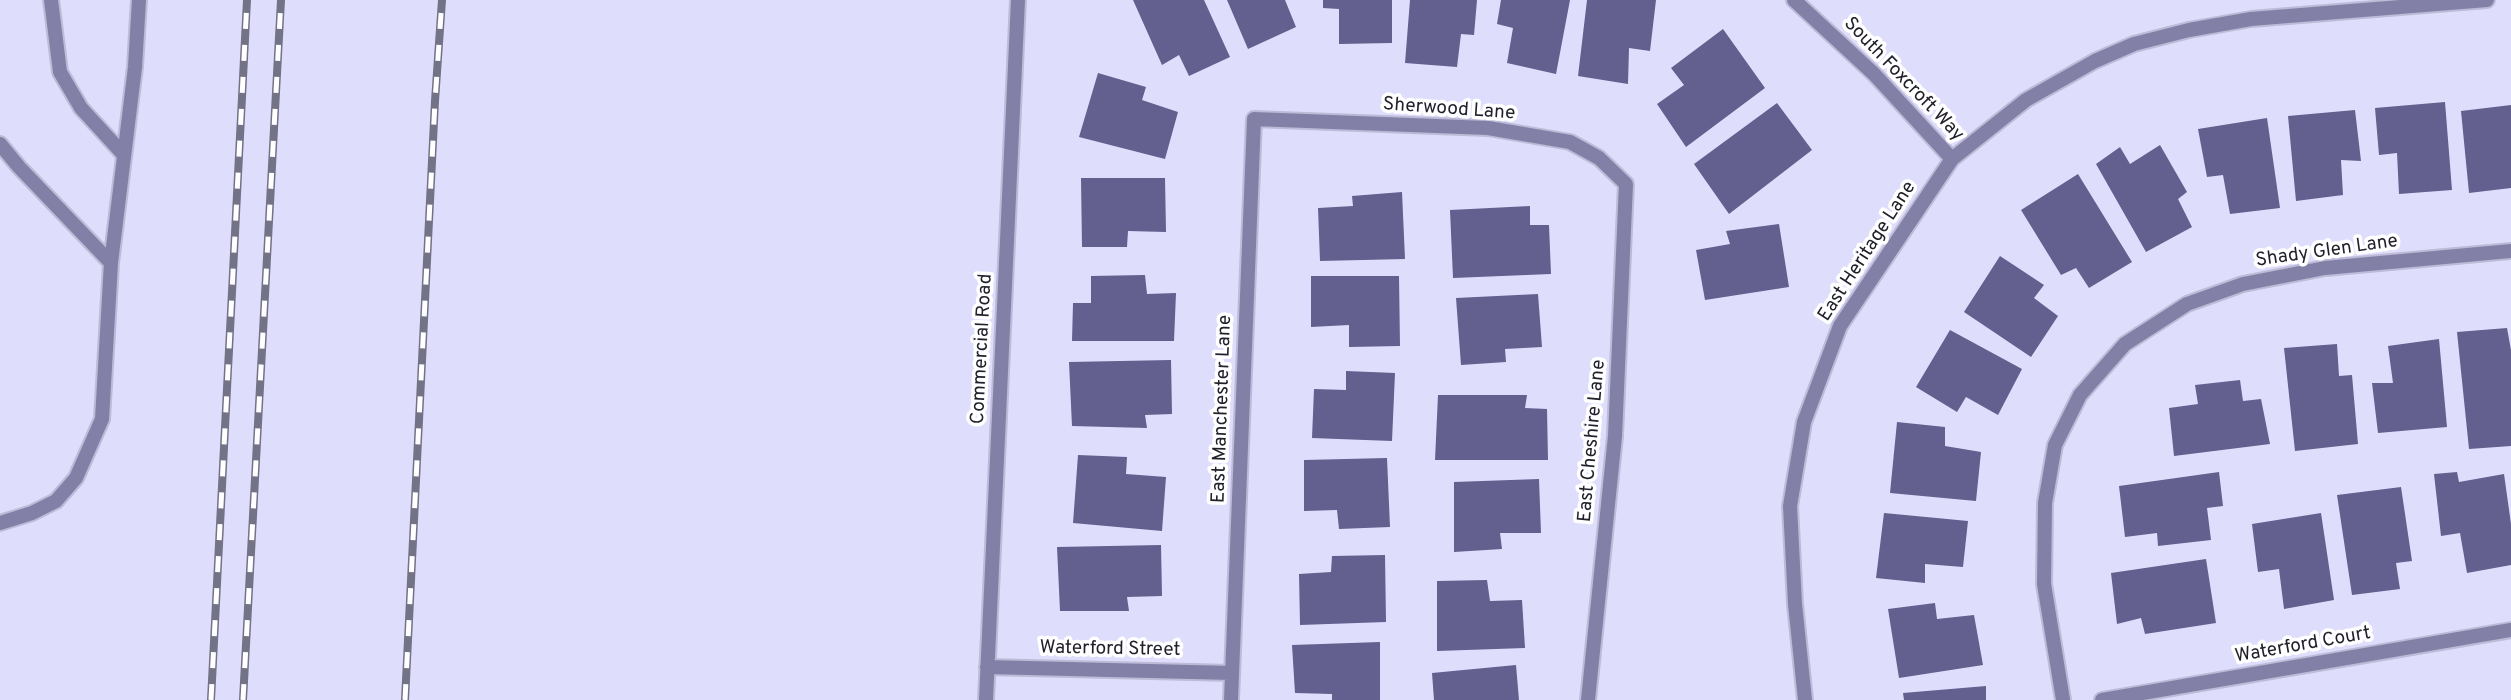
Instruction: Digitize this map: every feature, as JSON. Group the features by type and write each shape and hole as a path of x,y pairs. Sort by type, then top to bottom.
{"street":[{"path":"51,0 60,72 81,108 124,155"},
{"path":"0,523 32,513 56,501 76,478 102,419 111,263 135,66 139,0"},
{"name":"Commercial Road","path":"986,700 1018,0"},
{"name":"South Foxcroft Way","path":"1794,0 1874,74 1952,159"},
{"name":"East Heritage Lane","path":"1805,700 1795,604 1790,506 1804,422 1840,326 1952,159 2026,100 2095,61 2134,44 2189,30 2251,19 2487,0"},
{"name":"Sherwood Lane","path":"1254,119 1488,128 1570,142 1599,158 1626,184"},
{"name":"East Manchester Lane","path":"1231,700 1254,119"},
{"path":"0,144 111,263"},
{"name":"East Cheshire Lane","path":"1588,700 1615,436 1626,184"},
{"name":"Shady Glen Lane","path":"2063,700 2044,584 2045,503 2055,445 2080,395 2124,344 2187,304 2243,284 2325,268 2511,251"},
{"name":"Waterford Court","path":"2102,700 2511,630"},
{"name":"Waterford Street","path":"987,667 1232,673"}],"building":[{"path":"1133,0 1204,0 1230,57 1189,76 1179,55 1162,65"},
{"path":"1227,0 1285,0 1296,27 1248,49"},
{"path":"1323,0 1392,0 1392,43 1339,44 1339,9 1323,8"},
{"path":"1410,0 1477,0 1474,35 1461,34 1457,67 1405,63"},
{"path":"1501,0 1570,0 1556,74 1507,63 1513,28 1497,24"},
{"path":"1587,0 1656,0 1650,51 1629,48 1628,84 1578,76"},
{"path":"1723,29 1765,88 1686,147 1657,104 1684,85 1671,68"},
{"path":"1098,73 1146,87 1142,100 1178,112 1165,159 1079,137"},
{"path":"2445,102 2452,190 2399,194 2397,153 2379,155 2375,108"},
{"path":"1777,103 1812,150 1729,214 1694,164"},
{"path":"2511,105 2511,188 2469,193 2461,111"},
{"path":"2355,110 2361,161 2341,160 2343,195 2296,201 2288,116"},
{"path":"2267,118 2280,208 2230,214 2223,175 2207,177 2198,129"},
{"path":"2160,145 2187,192 2178,199 2192,227 2146,252 2096,164 2120,147 2130,164"},
{"path":"2078,174 2132,262 2089,288 2076,268 2061,275 2021,210"},
{"path":"1081,178 1165,178 1166,232 1128,231 1127,247 1082,247"},
{"path":"1402,192 1405,259 1320,261 1318,208 1353,206 1352,196"},
{"path":"1530,206 1530,225 1549,225 1551,274 1453,278 1450,210"},
{"path":"1779,224 1789,287 1705,300 1696,250 1730,244 1726,231"},
{"path":"2000,256 2044,285 2034,298 2058,316 2031,357 1964,312"},
{"path":"1145,275 1147,294 1176,293 1174,341 1072,341 1073,303 1091,303 1091,276"},
{"path":"1311,276 1399,276 1400,346 1349,347 1349,325 1311,327"},
{"path":"1538,294 1542,347 1505,349 1506,362 1461,365 1456,298"},
{"path":"2507,328 2511,350 2511,446 2469,449 2457,332"},
{"path":"1950,330 2022,369 1998,415 1966,397 1957,412 1916,387"},
{"path":"2439,339 2447,427 2378,433 2372,383 2393,383 2388,346"},
{"path":"2337,344 2339,376 2352,375 2358,444 2295,451 2284,348"},
{"path":"1171,360 1172,414 1145,415 1147,428 1072,426 1069,362"},
{"path":"1346,371 1395,373 1392,441 1312,438 1314,389 1346,390"},
{"path":"2240,380 2243,401 2261,399 2270,444 2174,456 2169,408 2198,404 2195,385"},
{"path":"1438,395 1527,395 1525,408 1547,409 1548,460 1435,460"},
{"path":"1897,422 1945,427 1945,446 1981,452 1976,501 1890,493"},
{"path":"1078,455 1127,457 1126,474 1166,477 1162,531 1073,523"},
{"path":"1387,458 1390,527 1339,529 1337,510 1304,511 1304,460"},
{"path":"2219,472 2223,506 2207,508 2211,540 2158,546 2157,533 2125,537 2119,486"},
{"path":"2457,472 2459,482 2504,474 2511,524 2511,565 2467,573 2460,533 2441,536 2434,474"},
{"path":"1539,479 1541,533 1500,533 1502,549 1454,552 1454,482"},
{"path":"2401,487 2412,561 2396,563 2400,589 2352,595 2337,495"},
{"path":"1884,513 1968,521 1963,567 1925,564 1925,583 1876,578"},
{"path":"2321,513 2334,600 2284,609 2279,569 2258,572 2252,524"},
{"path":"1161,545 1162,596 1127,597 1129,611 1060,611 1057,547"},
{"path":"1385,555 1386,622 1300,625 1299,574 1331,572 1332,556"},
{"path":"2206,559 2216,623 2145,634 2141,618 2117,624 2111,573"},
{"path":"1487,580 1490,601 1522,600 1525,648 1437,651 1437,581"},
{"path":"1935,603 1937,619 1974,615 1983,665 1899,678 1888,609"},
{"path":"1380,642 1380,700 1332,700 1332,694 1295,693 1292,645"},
{"path":"1516,665 1519,700 1434,700 1432,673"},
{"path":"1986,686 1986,700 1904,700 1903,693"}],"railway":[{"path":"211,700 247,0"},
{"path":"243,700 281,0"},
{"path":"405,700 442,0"}]}
